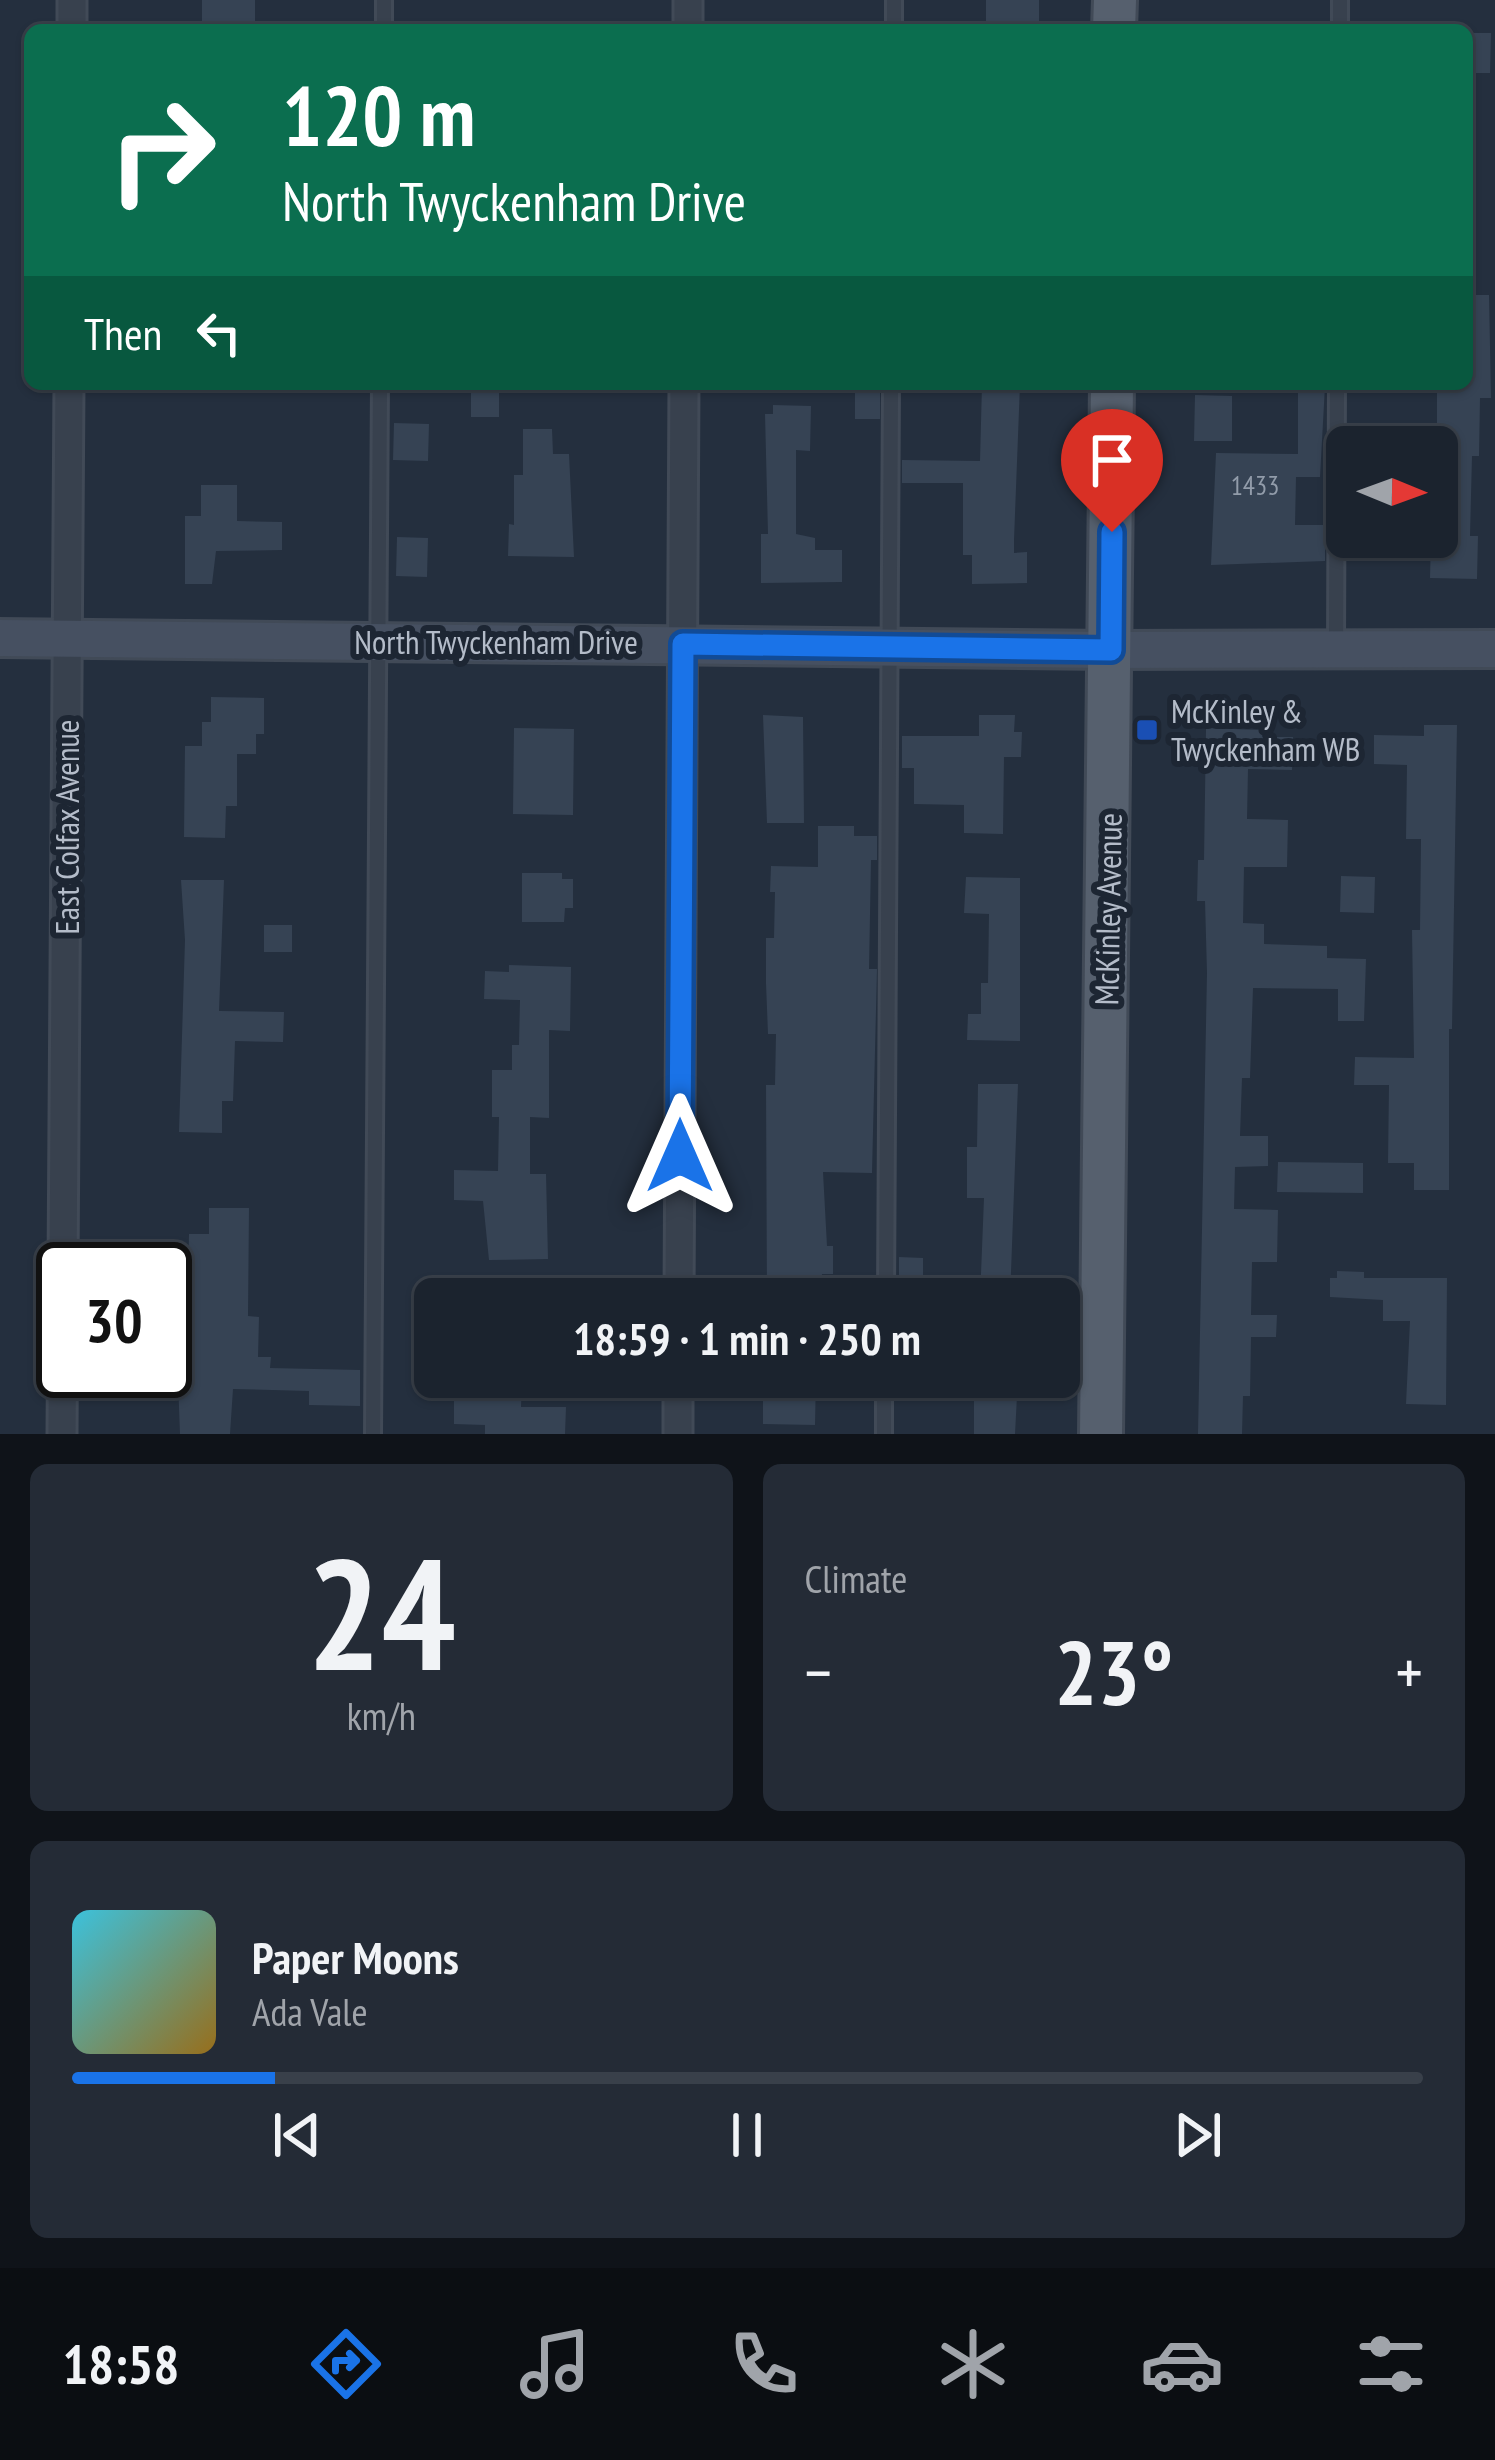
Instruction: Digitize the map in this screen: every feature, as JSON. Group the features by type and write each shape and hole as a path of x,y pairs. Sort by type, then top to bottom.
{"main road":[{"name":"McKinley Avenue","path":"1101,1434 1112,390"}],"street":[{"name":"East Colfax Avenue","path":"63,1242 69,390"},
{"path":"679,1278 684,390"},
{"name":"North Twyckenham Drive","path":"0,638 1111,650 1495,649"},
{"path":"62,1398 62,1434"},
{"path":"678,1398 678,1434"}],"lane":[{"path":"373,1434 380,390"},
{"path":"886,1278 892,390"},
{"path":"1336,649 1337,390"},
{"path":"884,1398 884,1434"}],"building":[{"path":"202,0 255,0 255,24 202,24"},
{"path":"986,0 1039,0 1039,23 986,22"},
{"path":"1473,33 1491,33 1490,73 1473,73"},
{"path":"1473,295 1489,295 1491,398 1480,398 1479,456 1472,456 1470,536 1478,536 1477,579 1430,578 1430,558 1458,558 1458,426 1437,426 1437,390 1473,390"},
{"path":"471,390 499,390 499,417 471,417"},
{"path":"855,390 880,390 880,419 855,419"},
{"path":"982,390 1020,390 1014,553 1027,552 1027,583 972,584 972,555 963,555 963,483 902,483 902,460 980,461"},
{"path":"1298,390 1325,390 1320,477 1296,477 1295,525 1325,525 1325,561 1211,565 1216,453 1298,454"},
{"path":"1195,395 1232,396 1232,441 1194,441"},
{"path":"773,405 811,406 810,451 796,450 796,534 815,538 815,550 842,550 842,582 761,583 761,534 768,534 765,414 773,414"},
{"path":"394,423 429,424 428,461 393,460"},
{"path":"523,429 552,429 553,454 569,454 574,557 508,556 509,524 514,525 514,475 523,475"},
{"path":"201,485 237,485 237,521 282,522 282,550 216,551 212,584 185,584 185,516 201,516"},
{"path":"397,537 428,538 427,577 396,576"},
{"path":"211,697 264,698 264,734 256,734 256,754 237,754 237,806 226,806 225,838 184,837 185,746 202,746 202,722 211,722"},
{"path":"763,715 803,717 804,823 767,823"},
{"path":"979,715 1015,715 1014,732 1022,732 1021,757 1004,757 1003,834 964,833 964,805 914,804 914,768 902,768 902,736 979,736"},
{"path":"1424,725 1457,725 1449,1190 1414,1190 1414,1163 1388,1163 1389,1085 1354,1085 1355,1057 1414,1058 1412,930 1420,930 1421,839 1406,839 1407,765 1374,764 1374,735 1424,736"},
{"path":"514,728 574,729 573,815 513,814"},
{"path":"1206,728 1262,730 1262,737 1293,737 1292,770 1248,769 1247,819 1288,820 1287,867 1244,867 1243,923 1264,924 1264,944 1327,946 1327,958 1366,959 1364,1021 1338,1021 1338,989 1253,988 1250,1078 1242,1078 1240,1136 1268,1136 1268,1166 1235,1167 1234,1209 1278,1210 1277,1262 1252,1262 1251,1315 1277,1315 1276,1337 1251,1337 1250,1396 1243,1396 1242,1434 1198,1434 1207,973 1205,901 1197,901 1198,860 1204,860"},
{"path":"818,826 854,826 854,836 877,836 877,860 871,860 869,969 877,969 872,1173 823,1172 833,1274 767,1278 766,1085 775,1085 776,1034 768,1034 766,983 766,938 774,938 771,866 818,867"},
{"path":"522,873 562,873 562,879 573,879 573,908 565,908 564,922 522,922"},
{"path":"1341,876 1375,877 1374,913 1340,912"},
{"path":"966,877 1020,878 1020,1041 967,1040 968,1014 981,1014 981,983 988,983 989,914 964,913"},
{"path":"181,880 224,880 219,1011 284,1012 283,1042 235,1041 233,1101 222,1101 222,1133 179,1132 185,940"},
{"path":"264,925 292,925 292,952 264,952"},
{"path":"509,965 571,967 570,1031 549,1030 549,1118 530,1117 530,1174 546,1174 548,1259 489,1260 483,1201 454,1200 454,1170 498,1171 499,1117 492,1117 492,1070 512,1070 512,1045 519,1045 520,1000 484,999 485,971 509,972"},
{"path":"978,1084 1018,1084 1011,1278 981,1278 984,1198 967,1198 967,1147 977,1147"},
{"path":"1278,1162 1363,1163 1363,1193 1277,1192"},
{"path":"209,1208 249,1208 248,1316 259,1317 258,1357 271,1357 270,1368 360,1370 360,1406 309,1405 309,1391 233,1389 230,1434 180,1434 179,1398 192,1398 195,1278 189,1234 209,1234"},
{"path":"899,1257 923,1258 923,1278 899,1278"},
{"path":"1337,1271 1364,1272 1364,1278 1447,1278 1446,1405 1406,1404 1410,1321 1383,1321 1383,1300 1330,1297 1330,1278 1337,1278"},
{"path":"454,1398 521,1398 521,1407 566,1407 565,1434 485,1434 485,1425 454,1424"},
{"path":"763,1398 816,1398 815,1425 763,1424"},
{"path":"974,1398 1017,1398 1015,1434 974,1434"}],"place":[{"name":"McKinley & Twyckenham WB","path":"1147,730"}],"route":[{"path":"680,1156 683,644 1111,650 1112,532"}]}
